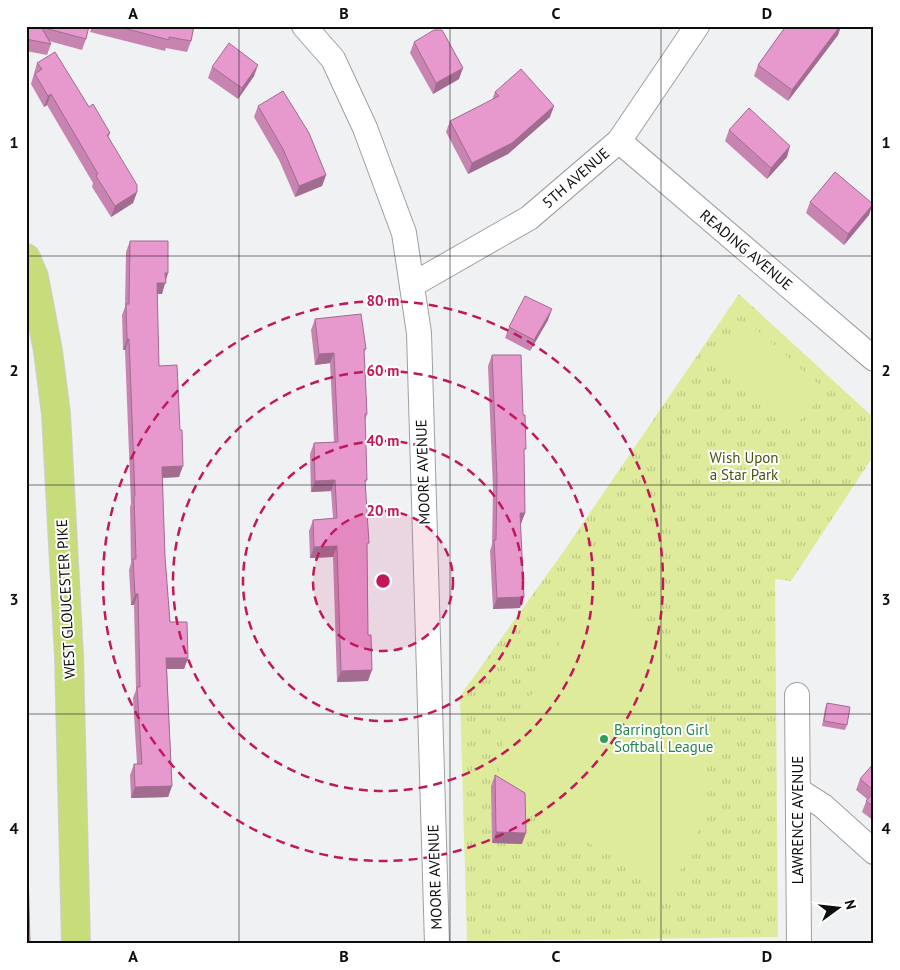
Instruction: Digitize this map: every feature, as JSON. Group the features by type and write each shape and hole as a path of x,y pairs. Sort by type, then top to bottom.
{"main road":[{"name":"WEST GLOUCESTER PIKE","path":"26,258 34,277 46,342 56,414 69,656 76,944"}],"street":[{"name":"MOORE AVENUE","path":"304,26 333,59 365,128 404,233 412,285 419,334 437,944"},
{"name":"5TH AVENUE","path":"412,285 529,218 619,141 697,26"},
{"name":"READING AVENUE","path":"619,141 874,359"},
{"name":"LAWRENCE AVENUE","path":"797,695 799,944"},
{"path":"798,790 823,806 874,852"}],"green space":[{"name":"Wish Upon a Star Park","path":"739,294 874,418 874,455 791,581 775,579 778,937 467,941 460,696 566,548"},
{"path":"749,323 826,391 791,431 714,363"},
{"name":"Barrington Girl Softball League","path":"591,588 650,637 677,674 696,717 705,763 703,809 694,841 670,890 502,793 497,756"}],"building":[{"path":"26,26 89,26 86,39 41,27 51,44 26,39"},
{"path":"116,26 194,26 191,41 169,37 169,40"},
{"path":"786,26 840,26 792,90 758,65"},
{"path":"434,30 442,30 463,68 436,83 414,42"},
{"path":"229,43 258,65 242,88 212,67"},
{"path":"55,52 89,107 93,104 110,133 107,135 137,185 137,192 115,206 96,176 98,174 51,94 48,96 35,74 42,69 37,63"},
{"path":"521,69 554,106 512,143 472,163 450,121 499,96 495,92"},
{"path":"283,91 309,133 326,175 299,186 283,149 258,106"},
{"path":"749,108 790,146 771,168 729,130"},
{"path":"835,172 873,204 848,234 810,202"},
{"path":"130,241 168,241 168,273 165,273 166,283 157,283 159,366 177,365 183,466 162,467 165,557 170,622 187,622 188,658 166,658 172,786 135,787 134,764 142,764 137,687 140,687 138,594 135,594 133,559 136,559 135,496 126,304 129,304"},
{"path":"525,296 552,309 534,340 509,327"},
{"path":"361,314 366,349 364,349 367,414 365,414 367,480 365,480 369,543 367,544 368,635 371,635 372,670 341,671 337,546 314,547 313,520 337,518 335,480 315,481 314,443 338,442 334,353 319,354 315,319"},
{"path":"492,355 521,355 526,449 524,449 525,513 520,513 524,597 497,598 494,540 496,540 497,479"},
{"path":"827,703 850,707 847,725 824,721"},
{"path":"874,763 874,791 860,779"},
{"path":"495,775 525,793 526,833 496,832"},
{"path":"874,792 874,807 866,801"},
{"path":"26,869 28,869 30,944 26,944"}],"place":[{"name":"Barrington Girl Softball League","path":"604,739"}]}
